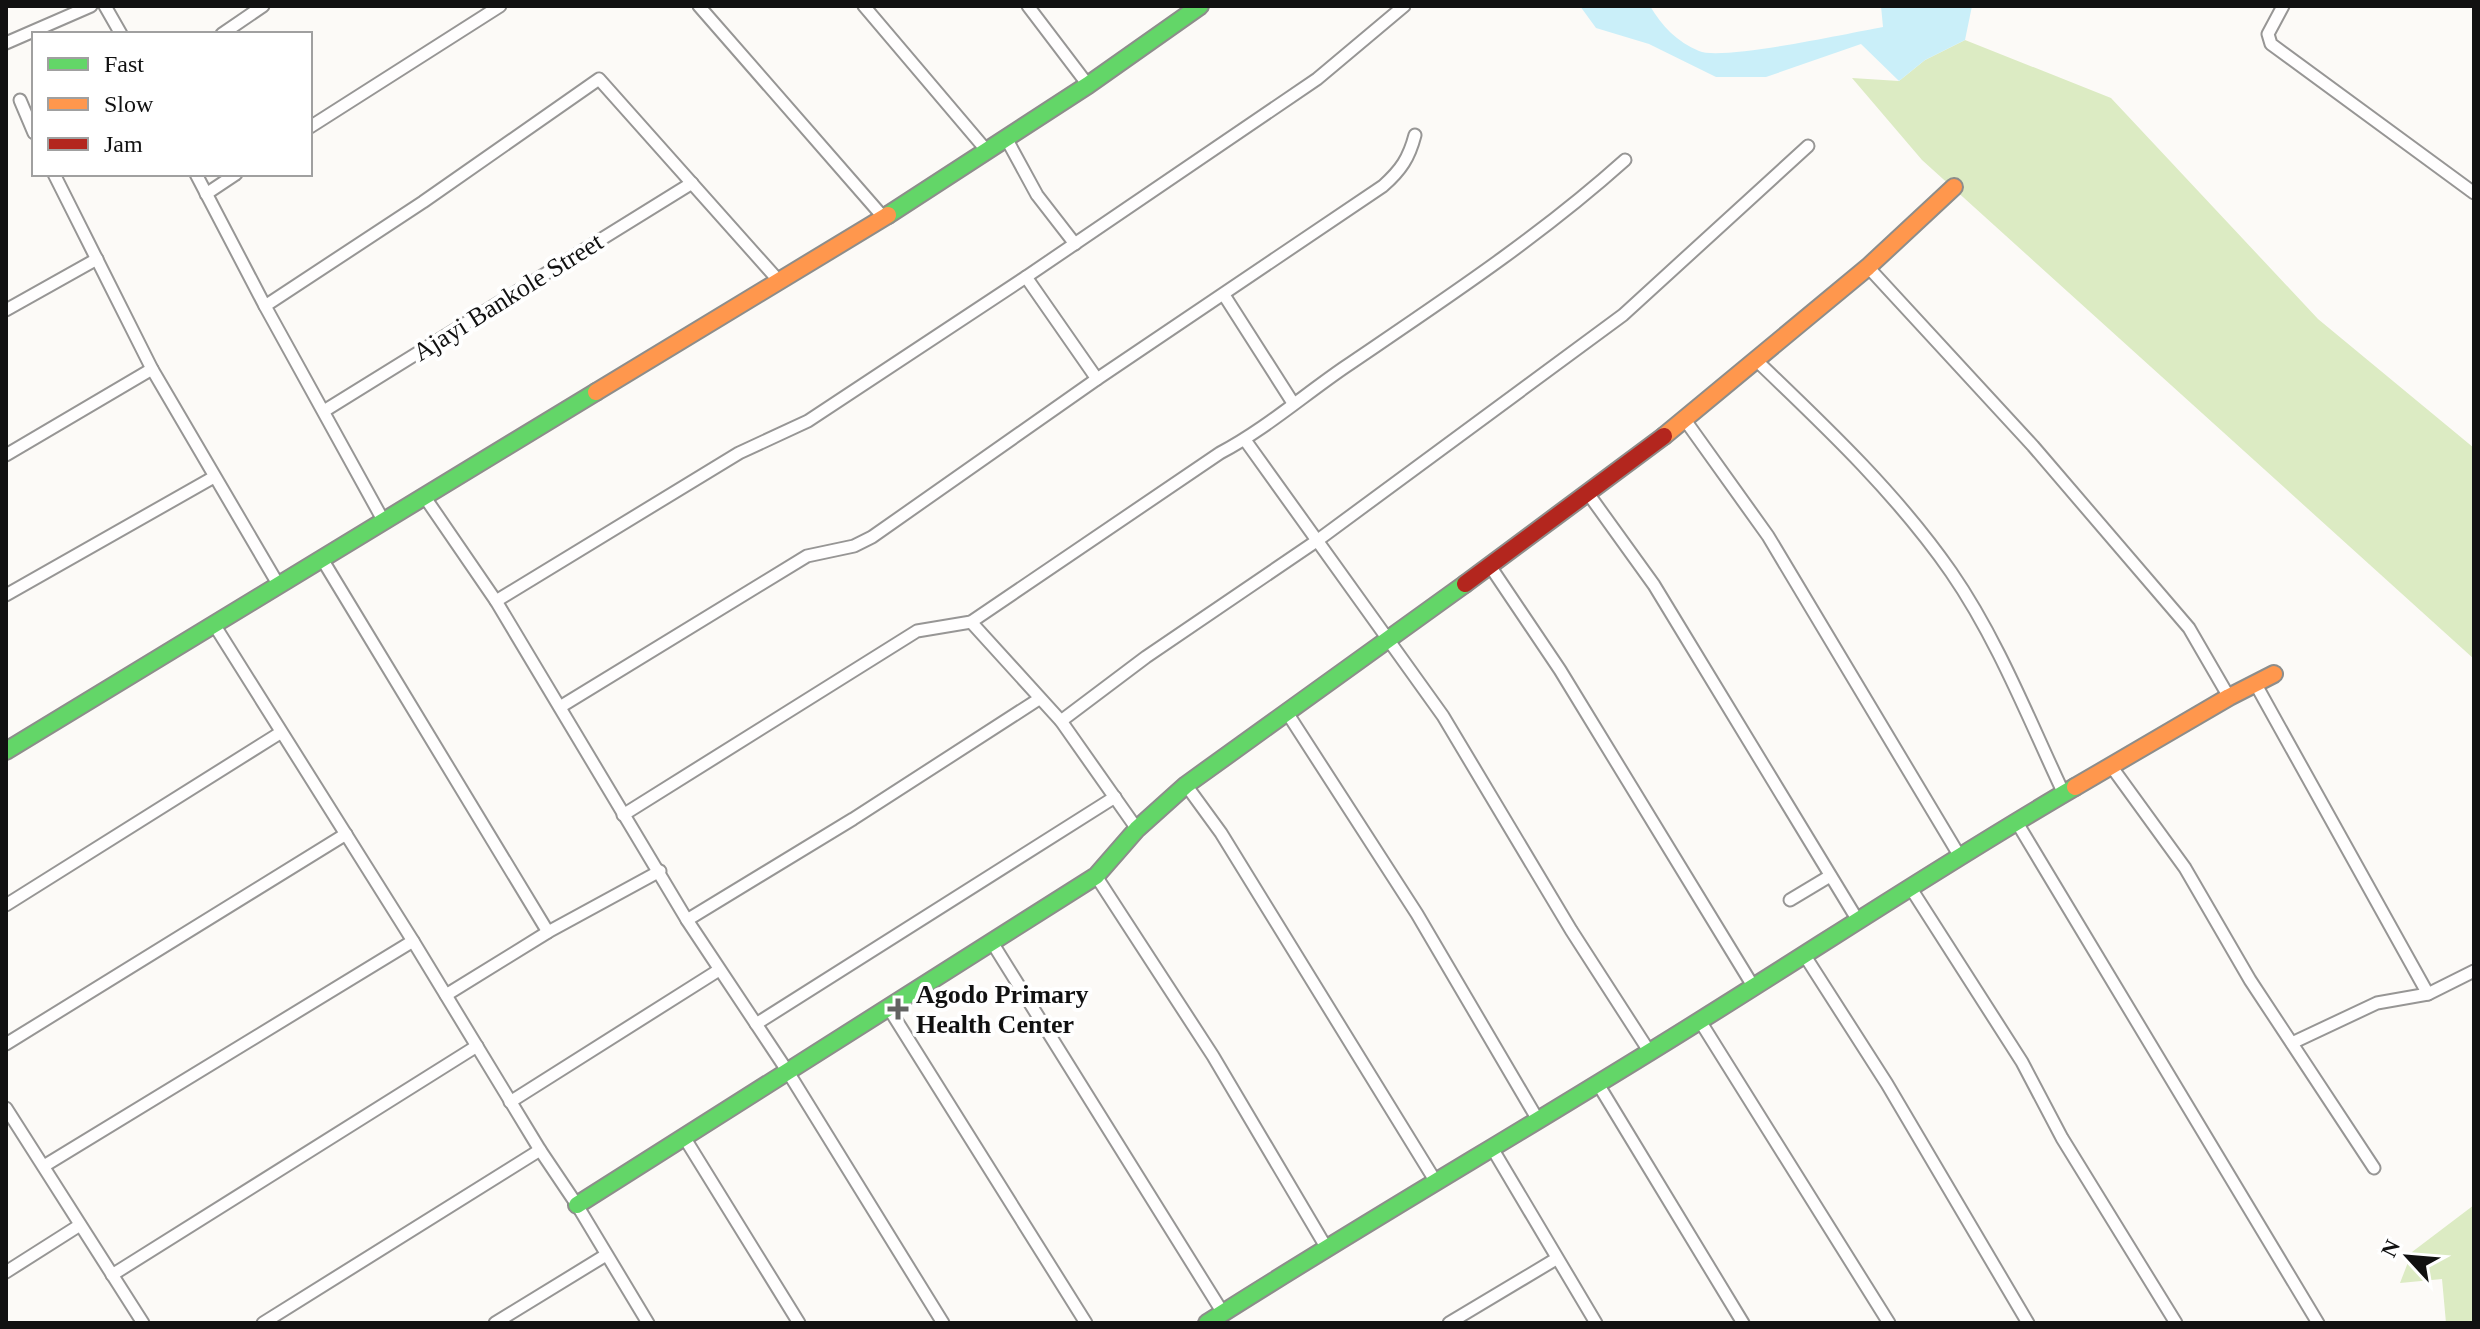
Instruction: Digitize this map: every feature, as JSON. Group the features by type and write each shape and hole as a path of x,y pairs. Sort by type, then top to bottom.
{"street":[{"path":"6,43 91,6"},
{"path":"105,6 120,32"},
{"path":"225,32 263,6"},
{"path":"312,126 500,6"},
{"path":"699,6 884,218"},
{"path":"864,6 987,151"},
{"path":"1028,6 1088,85"},
{"path":"6,751 884,218 1088,85 1200,6"},
{"path":"496,601 739,453 808,421 1317,79 1404,6"},
{"path":"2283,6 2268,34 2271,44 2474,193"},
{"path":"265,306 423,202 599,79 779,281"},
{"path":"20,100 32,128"},
{"path":"560,707 807,556 854,546 872,537 1097,379 1383,186 1410,157 1415,135"},
{"path":"1006,138 1037,195 1075,244"},
{"path":"1061,721 1146,657 1318,540 1623,315 1808,146"},
{"path":"623,815 917,631 971,622 1220,453 1245,440 1293,403 1510,255 1582,199 1625,160"},
{"path":"55,176 152,369 278,584"},
{"path":"197,176 383,520"},
{"path":"206,194 233,176"},
{"name":"Ajayi Bankole Street","path":"324,411 692,183"},
{"path":"577,1205 1096,876 1137,829 1186,785 1390,640 1685,420 1868,267 1954,187"},
{"path":"6,310 97,259"},
{"path":"1868,267 2033,446 2189,628 2229,697"},
{"path":"1026,277 1097,379"},
{"path":"1224,295 1293,403"},
{"path":"1757,361 1868,470 1950,571 1975,611 2064,794"},
{"path":"6,455 152,369"},
{"path":"1685,420 1768,536 1959,855"},
{"path":"1245,440 1443,716 1571,930 1649,1051"},
{"path":"6,595 214,477"},
{"path":"1587,492 1654,585 1857,919"},
{"path":"424,496 496,601 687,920 788,1072 943,1323"},
{"path":"322,559 548,932"},
{"path":"1490,566 1560,670 1753,986"},
{"path":"971,622 1061,721 1137,829"},
{"path":"215,626 648,1323"},
{"path":"1207,1323 1326,1247 1805,956 1857,919 1959,855 2229,697 2274,674"},
{"path":"2255,683 2428,994"},
{"path":"687,920 853,819 1039,699"},
{"path":"1286,711 1417,914 1538,1120"},
{"path":"6,905 280,733"},
{"path":"2111,766 2185,868 2250,980 2374,1168"},
{"path":"1186,785 1221,833 1436,1182"},
{"path":"756,1024 1115,797"},
{"path":"2016,821 2318,1323"},
{"path":"6,1044 346,834"},
{"path":"446,995 548,932 660,871"},
{"path":"1096,876 1213,1056 1326,1247"},
{"path":"1790,900 1830,876"},
{"path":"1910,887 2022,1062 2062,1138 2176,1323"},
{"path":"44,1166 413,941"},
{"path":"993,944 1223,1313"},
{"path":"1805,956 1887,1084 2028,1323"},
{"path":"510,1102 719,970"},
{"path":"2292,1043 2377,1003 2428,994 2474,971"},
{"path":"888,1007 1086,1323"},
{"path":"1700,1021 1889,1323"},
{"path":"112,1275 477,1046"},
{"path":"1598,1084 1743,1323"},
{"path":"6,1108 143,1323"},
{"path":"684,1137 799,1323"},
{"path":"1492,1148 1596,1323"},
{"path":"263,1323 540,1150"},
{"path":"6,1272 80,1225"},
{"path":"495,1323 606,1255"},
{"path":"1449,1323 1556,1259"}],"green space":[{"path":"1965,40 2111,98 2318,319 2474,448 2474,659 1922,160 1852,78 1899,81 1925,60"},
{"path":"2474,1205 2474,1323 2446,1323 2442,1279 2400,1283 2412,1252"}],"water":[{"path":"1580,6 1650,6 1677,38 1699,51 1712,53 1759,49 1883,27 1881,6 1972,6 1965,40 1925,60 1899,81 1861,44 1766,77 1716,77 1649,44 1596,28"}],"traffic: fast":[{"path":"888,215 1088,85 1200,6"},
{"path":"6,751 596,392"},
{"path":"577,1205 1096,876 1137,829 1186,785 1465,584"},
{"path":"1207,1323 2075,787"}],"traffic: slow":[{"path":"1664,436 1868,267 1954,187"},
{"path":"596,392 888,215"},
{"path":"2075,787 2274,674"}],"traffic: jam":[{"path":"1465,584 1664,436"}],"place":[{"name":"Agodo Primary Health Center","path":"898,1009"}]}
